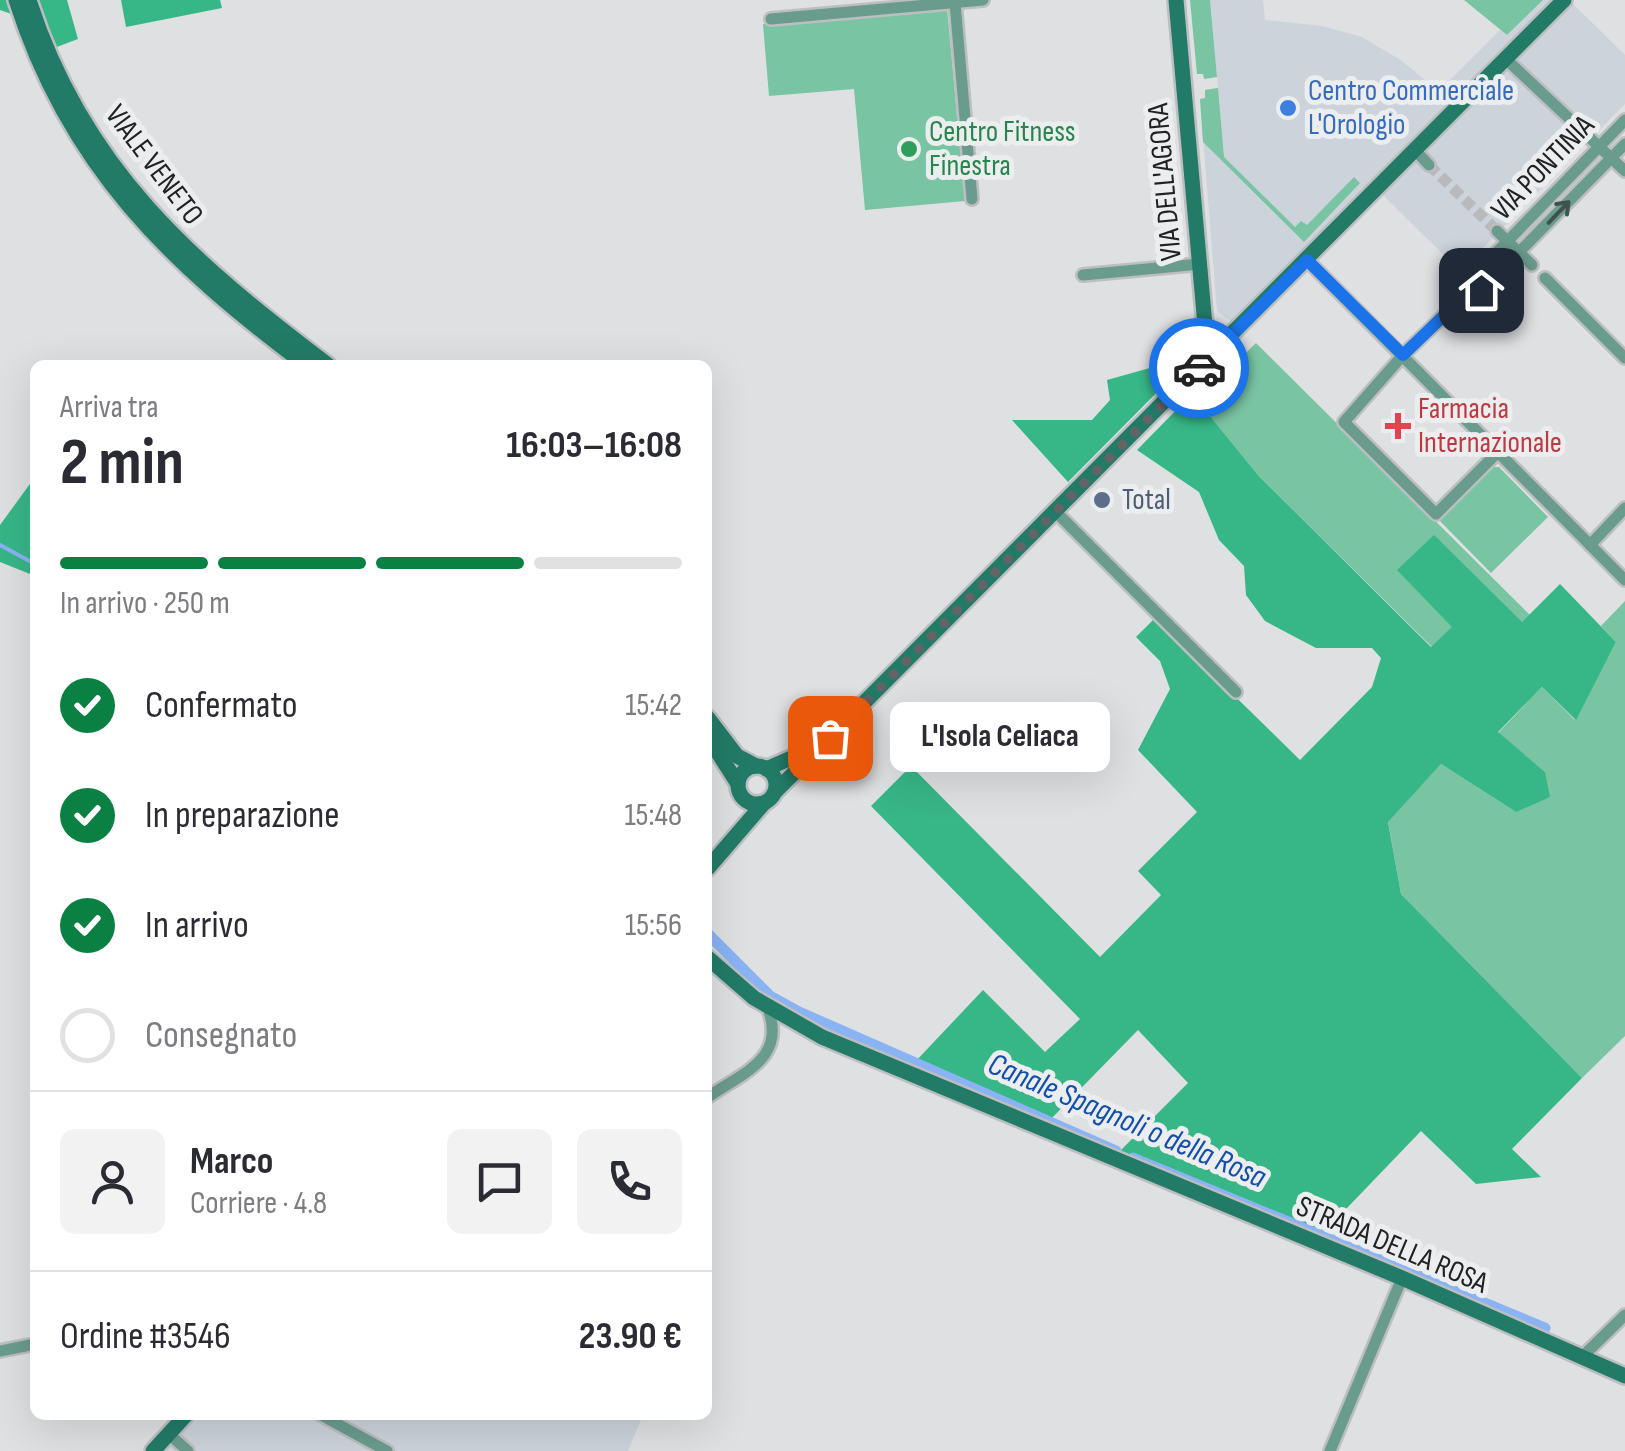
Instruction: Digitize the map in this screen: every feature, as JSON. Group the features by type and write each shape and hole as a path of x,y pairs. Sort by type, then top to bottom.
{"street":[{"name":"VIALE VENETO","path":"16,0 33,48 63,111 136,217 195,278 300,360"},
{"name":"VIALE VENETO","path":"29,0 73,101 108,159 147,210 216,278 322,360"},
{"path":"771,19 983,0"},
{"name":"VIA DELL'AGORA","path":"1176,0 1208,359"},
{"path":"713,862 769,798 1564,0"},
{"path":"955,2 972,199"},
{"path":"1506,59 1625,171"},
{"name":"VIA PONTINIA","path":"1461,299 1464,286 1625,120"},
{"name":"VIA PONTINIA","path":"1496,454 1436,514 1344,422 1403,355 1461,299 1481,290 1625,144"},
{"path":"1416,150 1429,164"},
{"path":"1497,231 1532,265"},
{"path":"1307,260 1625,580"},
{"path":"1083,275 1200,264"},
{"path":"1545,278 1625,358"},
{"path":"1590,545 1625,508"},
{"path":"1056,512 1236,692"},
{"path":"712,723 737,756 761,768 776,782 769,798"},
{"path":"713,862 740,816 742,774 790,761 830,738"},
{"path":"712,744 750,803 769,798"},
{"name":"STRADA DELLA ROSA","path":"712,961 767,1006 832,1042 1402,1278 1625,1376"},
{"path":"712,1093 768,1052 775,1030 767,1006"},
{"path":"1330,1451 1402,1278"},
{"path":"1582,1357 1625,1315"},
{"path":"0,1352 30,1345"},
{"path":"153,1451 182,1420"},
{"path":"329,1420 387,1451"},
{"path":"169,1434 188,1451"}],"shaded area":[{"path":"1210,0 1263,0 1265,20 1322,26 1362,37 1399,59 1439,91 1500,30 1507,35 1543,0 1569,0 1625,55 1625,104 1460,271 1382,194 1245,332 1217,311 1200,99 1205,98 1205,90 1218,88"},
{"path":"195,1420 641,1420 628,1451 167,1451"}],"green space":[{"path":"0,0 67,0 78,39 54,48 43,25 0,10"},
{"path":"121,0 220,0 222,8 126,27"},
{"path":"1190,0 1210,0 1217,77 1204,79 1203,74 1197,74"},
{"path":"1464,0 1543,0 1507,35"},
{"name":"Centro Fitness Finestra","path":"947,8 965,201 865,210 854,89 769,96 763,24"},
{"path":"1218,88 1224,157 1295,227 1301,221 1307,225 1354,177 1360,183 1304,242 1203,142 1200,99 1205,98 1205,90"},
{"path":"1198,334 1193,356 1068,482 1012,420 1092,420 1110,400 1107,380 1157,366"},
{"path":"1256,343 1530,615 1522,622 1452,628 1432,647 1258,475 1192,394 1231,355 1238,361"},
{"path":"1192,394 1258,475 1431,647 1452,627 1397,570 1434,535 1522,622 1560,584 1616,642 1576,720 1542,687 1498,732 1545,772 1550,797 1516,812 1441,764 1388,822 1401,894 1582,1078 1512,1149 1541,1177 1476,1184 1421,1131 1322,1234 1119,1152 1188,1083 1138,1030 1048,1122 914,1063 983,990 1045,1052 1080,1019 871,806 911,766 1100,957 1161,895 1138,871 1197,812 1138,750 1170,689 1160,661 1136,637 1155,618 1300,760 1372,687 1381,658 1372,648 1316,648 1265,621 1246,595 1244,566 1219,540 1199,492 1137,450"},
{"path":"1492,467 1499,467 1548,517 1491,573 1438,519"},
{"path":"30,484 30,574 0,562 0,525"},
{"path":"1625,601 1625,1036 1582,1078 1401,894 1388,821 1441,764 1516,812 1545,772 1498,733 1542,687 1575,720 1616,642 1601,626"}],"waterway":[{"path":"0,545 30,561"},
{"name":"Canale Spagnoli o della Rosa","path":"712,938 770,996 799,1012 1116,1151"},
{"name":"Canale Spagnoli o della Rosa","path":"1133,1158 1545,1328"}],"tunnel":[{"path":"1429,165 1497,231"}],"way so far":[{"path":"830,738 1199,368"}],"place":[{"name":"Centro Commerciale L'Orologio","path":"1288,108"},
{"name":"Centro Fitness Finestra","path":"909,149"},
{"name":"Farmacia Internazionale","path":"1398,426"},
{"name":"Total","path":"1102,500"},
{"name":"L'Isola Celiaca","path":"830,738"}],"route":[{"path":"1199,368 1307,260 1403,355 1461,299 1481,290"}]}
